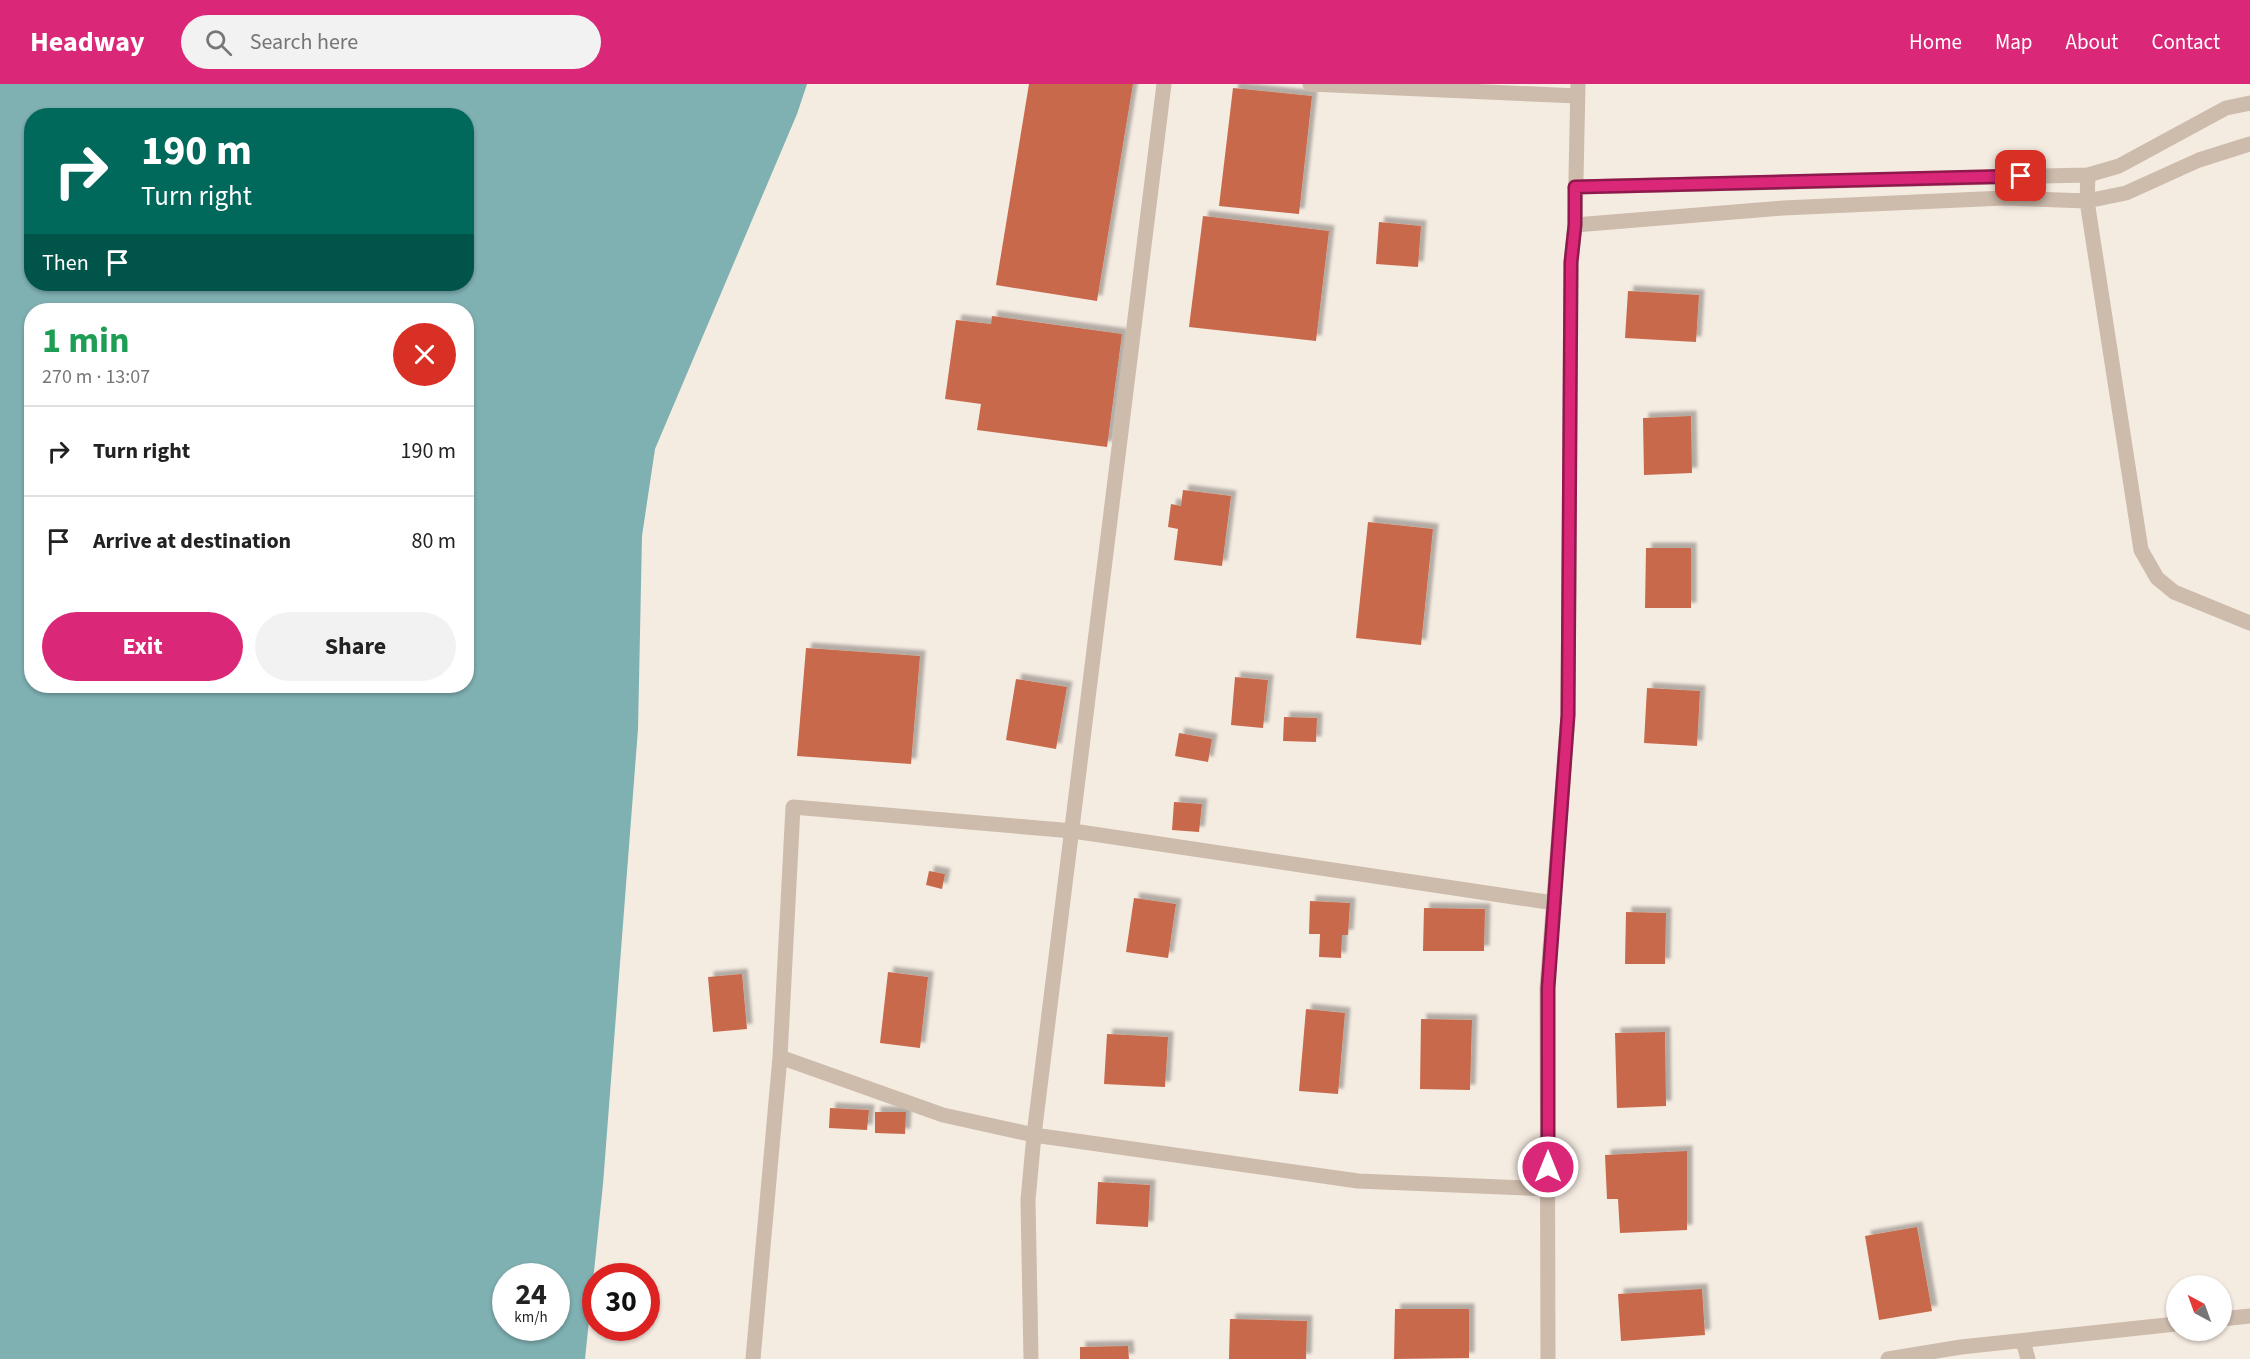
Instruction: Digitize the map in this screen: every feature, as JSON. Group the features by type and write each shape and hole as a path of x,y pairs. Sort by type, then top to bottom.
{"street":[{"path":"1031,1359 1028,1200 1034,1135 1164,84"},
{"path":"1310,84 1578,90 1575,225 1571,262 1568,715 1548,988 1548,1359"},
{"path":"1575,187 2088,175 2119,166 2226,108 2250,103"},
{"path":"1575,225 1783,208 1992,198 2087,201 2126,193 2199,160 2250,144"},
{"path":"2088,175 2087,201 2141,550 2157,578 2174,592 2250,623"},
{"path":"753,1359 780,1057 793,807 1073,831 1554,903"},
{"path":"780,1057 943,1115 1034,1135 1358,1181 1548,1189"},
{"path":"2232,1318 2250,1316"},
{"path":"1888,1359 2166,1325"},
{"path":"2023,1341 2028,1359"}],"water":[{"path":"0,84 807,84 797,114 655,449 642,536 638,729 603,1184 595,1263 582,1263 582,1341 587,1341 585,1359 0,1359"}],"building":[{"path":"1029,84 1133,84 1097,301 996,285"},
{"path":"1233,88 1312,96 1299,214 1219,206"},
{"path":"1203,216 1329,231 1316,341 1189,327"},
{"path":"1379,222 1421,226 1418,267 1376,264"},
{"path":"1628,291 1699,295 1696,342 1625,338"},
{"path":"992,316 1122,334 1107,447 977,430 981,404 945,399 956,320 991,324"},
{"path":"1691,416 1692,473 1644,475 1643,418"},
{"path":"1183,490 1231,496 1222,566 1174,560 1178,529 1168,527 1171,504 1181,506"},
{"path":"1368,522 1433,529 1421,645 1356,638"},
{"path":"1646,548 1691,548 1691,608 1645,608"},
{"path":"806,648 920,656 911,764 797,756"},
{"path":"1235,677 1268,680 1263,728 1231,725"},
{"path":"1016,679 1067,687 1056,749 1006,740"},
{"path":"1647,688 1700,691 1697,746 1644,743"},
{"path":"1284,717 1317,718 1316,742 1283,741"},
{"path":"1179,733 1212,739 1208,762 1175,756"},
{"path":"1174,802 1202,804 1199,832 1172,830"},
{"path":"929,871 945,874 942,889 926,885"},
{"path":"1134,898 1176,904 1168,958 1126,952"},
{"path":"1310,901 1350,903 1348,935 1342,935 1341,958 1319,957 1320,934 1309,934"},
{"path":"1424,908 1485,909 1484,951 1423,951"},
{"path":"1626,912 1666,913 1665,964 1625,964"},
{"path":"888,972 928,977 920,1048 880,1043"},
{"path":"742,974 747,1029 713,1032 708,977"},
{"path":"1306,1009 1345,1013 1338,1094 1299,1091"},
{"path":"1421,1019 1472,1020 1470,1090 1420,1089"},
{"path":"1665,1032 1666,1106 1617,1108 1615,1033"},
{"path":"1107,1034 1168,1037 1165,1087 1104,1084"},
{"path":"830,1108 869,1110 867,1130 829,1128"},
{"path":"875,1112 906,1112 905,1134 875,1133"},
{"path":"1687,1151 1687,1230 1620,1233 1618,1199 1607,1199 1605,1155"},
{"path":"1098,1182 1150,1185 1148,1227 1096,1224"},
{"path":"1917,1227 1932,1311 1879,1320 1865,1236"},
{"path":"1702,1289 1705,1335 1621,1341 1618,1294"},
{"path":"1395,1309 1469,1309 1469,1358 1394,1359"},
{"path":"1230,1319 1307,1321 1306,1359 1229,1359"},
{"path":"1128,1346 1129,1359 1080,1359 1080,1347"}],"route":[{"path":"1548,1167 1548,988 1568,715 1571,262 1575,225 1575,187 2021,176"}]}
